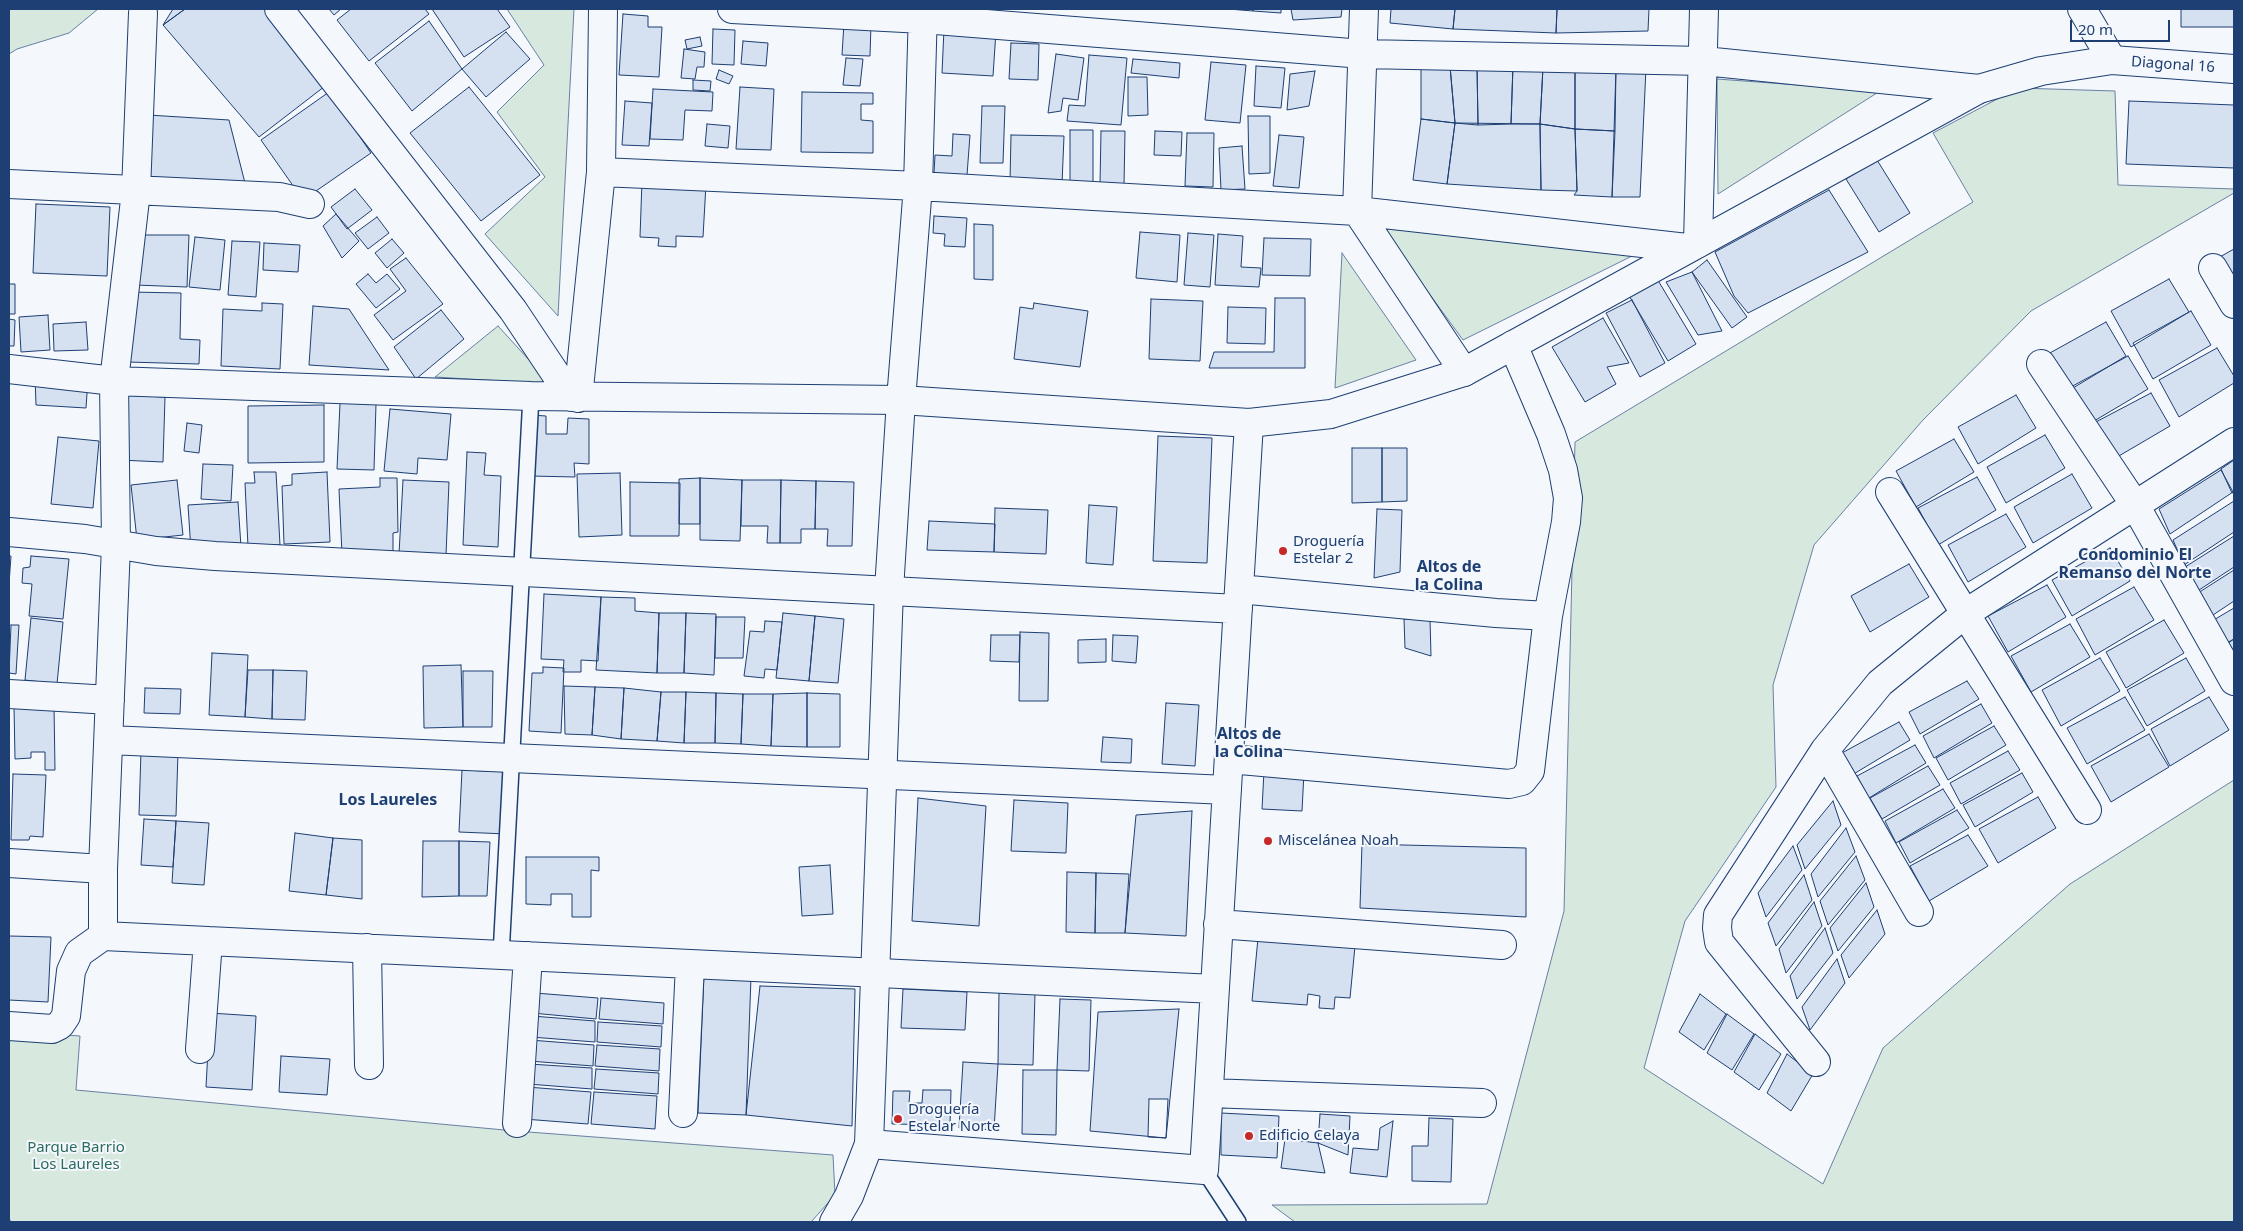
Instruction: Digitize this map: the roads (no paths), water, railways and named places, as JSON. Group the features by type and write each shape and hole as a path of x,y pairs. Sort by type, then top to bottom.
{"street":[{"path":"280,9 513,310 575,398"},
{"path":"575,398 601,172 603,9"},
{"path":"732,9 923,14 1363,54 1704,61 1979,89"},
{"path":"1364,9 1357,211 1464,372"},
{"path":"1692,245 1704,61 1704,9"},
{"path":"2082,9 2112,60"},
{"path":"102,936 116,545 114,381 136,191 143,13"},
{"path":"834,1222 849,1196 870,1144 889,590 901,400 918,186 923,14"},
{"name":"Diagonal 16","path":"1979,89 2041,71 2112,60 2234,69"},
{"path":"9,368 114,381 575,398 901,400 1250,423 1330,414 1464,372 1979,89"},
{"path":"601,172 918,186 1357,211 1692,245"},
{"path":"9,184 279,197 310,204"},
{"path":"2213,268 2234,304"},
{"path":"1229,759 1509,784 1522,781 1530,771 1548,616 1566,522 1568,498 1564,470 1551,434 1513,345"},
{"path":"2041,364 2135,505 2234,681"},
{"path":"870,1144 1204,1170 1250,423"},
{"path":"1816,1062 1719,942 1717,928 1718,915 1825,750 1880,683 1966,612 2234,442"},
{"path":"1890,492 2087,810"},
{"path":"9,532 85,538 116,545 214,556 889,590 1239,599 1548,616"},
{"path":"9,694 110,700"},
{"path":"109,740 1227,790"},
{"path":"1825,750 1919,912"},
{"path":"9,863 103,869"},
{"path":"1218,924 1502,945"},
{"path":"9,1026 52,1029 60,1025 66,1016 71,971 79,954 102,936 1215,989"},
{"path":"200,1049 208,941"},
{"path":"367,948 368,1065"},
{"path":"517,1123 528,956"},
{"path":"683,1113 690,964"},
{"path":"1209,1093 1482,1103"}],"lane":[{"path":"500,954 530,396"},
{"path":"1204,1170 1238,1222"}],"place":[{"name":"Droguería Estelar 2","path":"1283,551"},
{"name":"Miscelánea Noah","path":"1268,841"},
{"name":"Droguería Estelar Norte","path":"898,1119"},
{"name":"Edificio Celaya","path":"1249,1136"}],"district":[{"name":"Condominio El Remanso del Norte","path":"2135,564"},
{"name":"Altos de la Colina","path":"1449,576"},
{"name":"Altos de la Colina","path":"1249,743"},
{"name":"Los Laureles","path":"388,800"}],"park label":[{"name":"Parque Barrio Los Laureles","path":"76,1156"}]}
